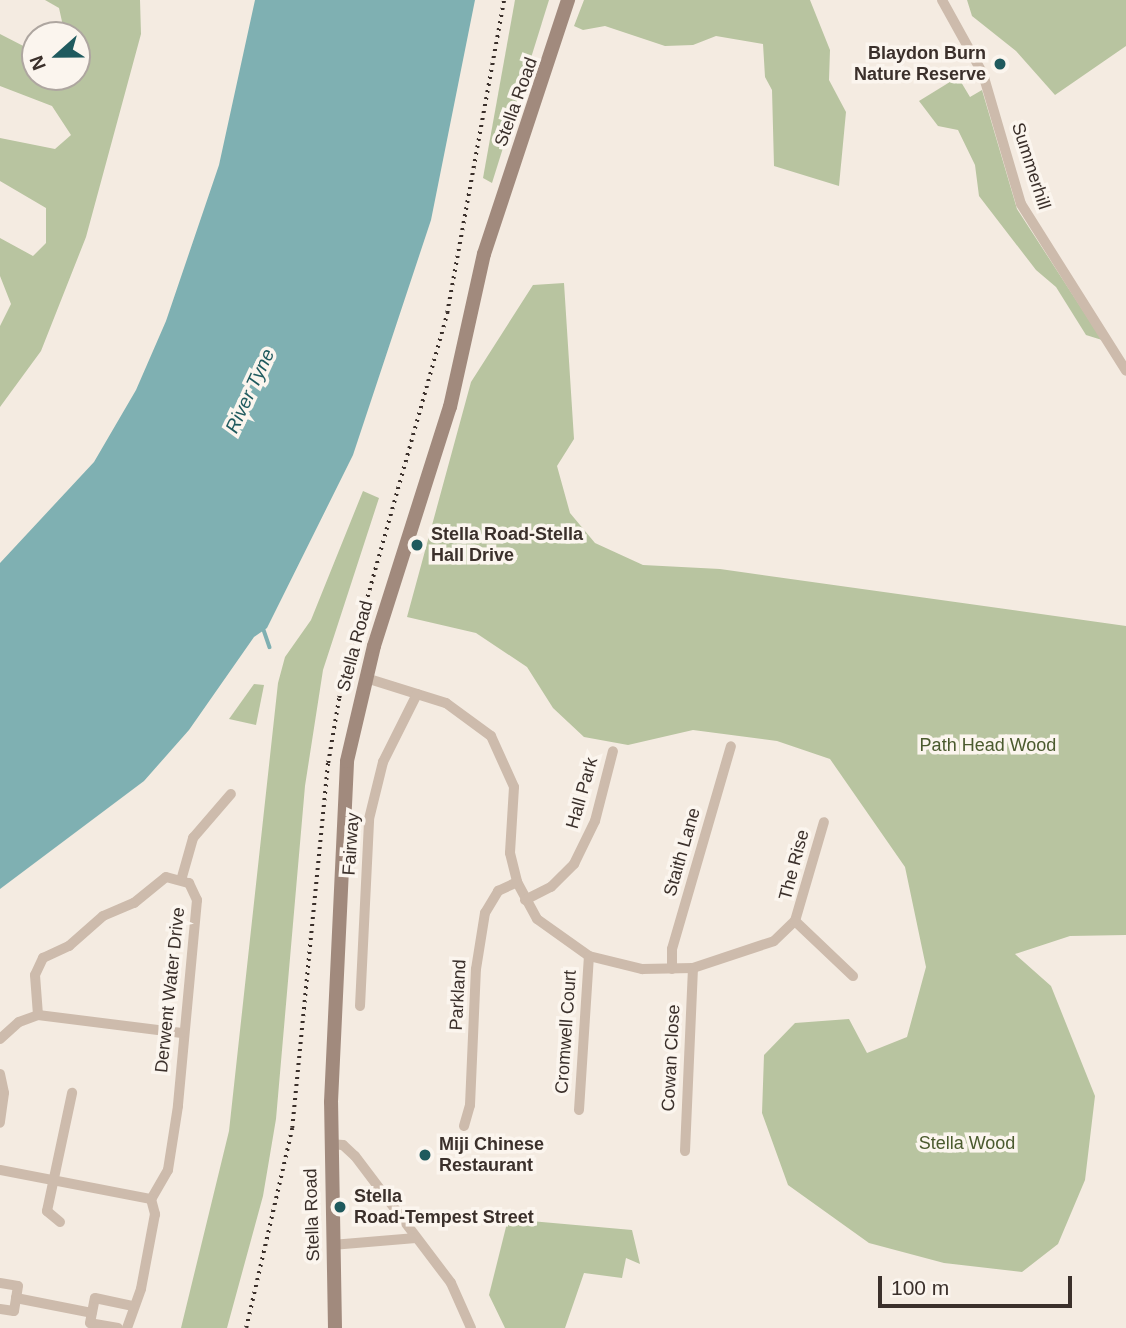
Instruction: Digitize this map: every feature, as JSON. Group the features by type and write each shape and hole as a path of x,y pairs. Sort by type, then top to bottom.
{"main road":[{"name":"Stella Road","path":"339,1328 332,1245 330,1144 347,761 366,678 450,407 484,254 568,0"}],"street":[{"name":"Summerhill","path":"942,0 983,74 1028,218 1126,371"},
{"path":"366,678 417,694 479,722 499,748 514,787 510,853 525,901 548,930 589,956 634,967 693,968 761,947 795,921"},
{"name":"Fairway","path":"360,1006 369,819 383,762 417,694"},
{"name":"Staith Lane","path":"672,969 671,949 731,746"},
{"name":"Hall Park","path":"525,901 551,887 574,864 595,821 613,751"},
{"path":"182,877 193,838 231,794"},
{"name":"The Rise","path":"824,822 795,921 853,976"},
{"name":"Derwent Water Drive","path":"38,1015 35,975 43,958 69,946 103,916 134,903 166,877 182,877 197,900 168,1170 152,1199 155,1214 141,1290 132,1306 127,1328"},
{"name":"Parkland","path":"464,1126 470,1105 482,927 490,898 517,882"},
{"name":"Cromwell Court","path":"579,1110 589,956"},
{"name":"Cowan Close","path":"685,1151 693,968"},
{"path":"0,1038 38,1015 183,1033"},
{"path":"0,1074 5,1093 0,1123"},
{"path":"60,1222 47,1211 72,1093"},
{"path":"330,1144 348,1149 451,1283 471,1328"},
{"path":"0,1170 51,1182 152,1199"},
{"path":"332,1245 416,1238"},
{"path":"0,1283 18,1286 13,1311 0,1309"},
{"path":"16,1298 92,1313"},
{"path":"118,1328 90,1323 95,1298 132,1306"}],"green space":[{"path":"45,0 140,0 141,34 86,237 41,351 0,407 0,326 11,304 0,276 0,238 33,256 46,243 46,208 0,181 0,138 55,149 71,135 52,106 0,86 0,34 21,45 21,91 91,91 91,21 62,21 59,8"},
{"path":"515,0 549,0 492,183 483,178"},
{"path":"584,0 810,0 830,50 829,80 846,112 839,186 774,166 772,90 765,77 763,44 716,36 693,45 665,46 605,26 583,30 574,26"},
{"path":"967,0 1126,0 1126,46 1055,95 1016,51 972,16"},
{"path":"958,77 970,97 982,90 1017,209 1102,340 1086,335 1056,287 1036,270 979,196 975,165 958,130 938,126 919,101"},
{"name":"Path Head Wood","path":"564,283 574,439 557,466 570,513 595,543 643,565 720,569 1126,626 1126,935 1070,936 1015,954 1051,986 1095,1096 1085,1180 1058,1244 1022,1272 944,1263 869,1243 788,1185 762,1113 764,1055 795,1023 849,1019 867,1053 907,1037 926,967 905,867 830,759 777,741 693,730 628,745 584,737 553,708 527,667 476,633 407,617 471,382 533,285"},
{"path":"363,491 379,498 323,670 305,786 276,1119 263,1196 227,1328 181,1328 229,1131 278,683 285,657 311,620"},
{"path":"254,684 264,685 256,725 229,719"},
{"path":"508,1219 632,1230 640,1264 626,1258 622,1278 584,1273 565,1328 505,1328 489,1295"}],"water":[{"name":"River Tyne","path":"255,0 475,0 431,220 353,455 267,628 254,637 189,730 144,781 0,889 0,563 94,462 136,390 166,321 219,165"}],"waterway":[{"path":"264,630 270,647"}],"railway":[{"path":"246,1328 292,1128 328,763 339,698 447,313 504,0"}],"place":[{"name":"Blaydon Burn Nature Reserve","path":"1000,64"},
{"name":"Stella Road-Stella Hall Drive","path":"417,545"},
{"name":"Miji Chinese Restaurant","path":"425,1155"},
{"name":"Stella Road-Tempest Street","path":"340,1207"}],"park label":[{"name":"Stella Wood","path":"967,1143"}]}
